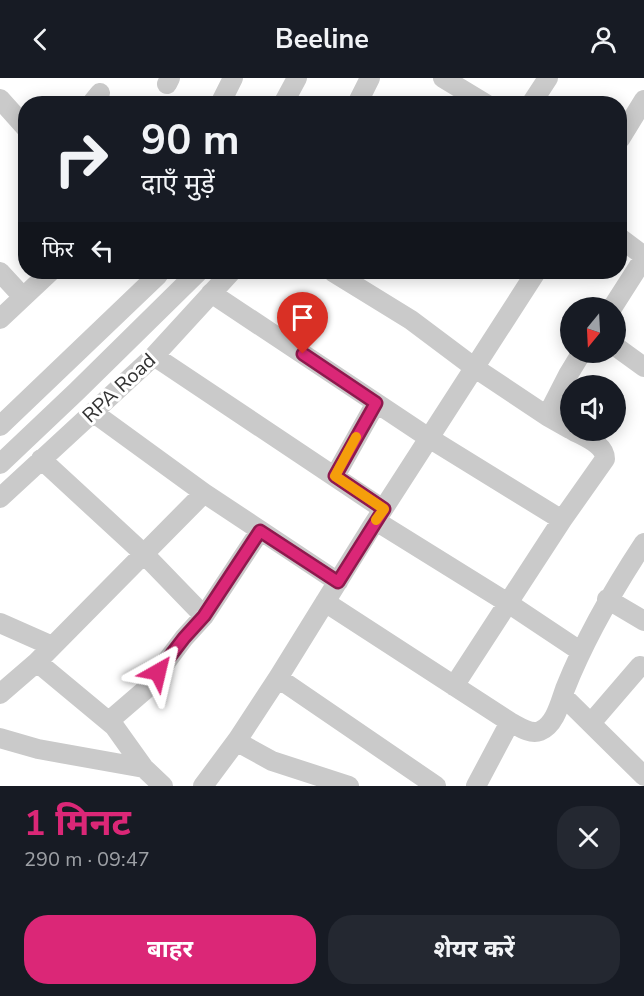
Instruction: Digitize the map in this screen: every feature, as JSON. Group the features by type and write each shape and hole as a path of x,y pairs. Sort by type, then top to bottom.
{"street":[{"path":"224,96 233,78"},
{"path":"287,96 297,78"},
{"path":"361,96 370,78"},
{"path":"443,78 473,96"},
{"path":"536,96 548,78"},
{"path":"0,99 18,119"},
{"path":"627,128 644,100"},
{"path":"619,297 644,257 627,244"},
{"path":"0,272 23,297"},
{"path":"0,319 42,279"},
{"path":"0,426 150,279"},
{"path":"162,279 195,311"},
{"name":"RPA Road","path":"0,464 191,279"},
{"name":"RPA Road","path":"0,498 154,356 224,279"},
{"path":"344,279 411,320 475,368 560,424"},
{"path":"203,786 238,740 532,279"},
{"path":"211,293 429,438 562,520"},
{"path":"626,354 644,367"},
{"path":"154,356 335,476 380,515 580,651"},
{"path":"547,416 575,363"},
{"path":"335,476 376,403"},
{"path":"94,413 204,494 338,582"},
{"path":"454,686 562,520 605,459 605,453 600,446 591,441"},
{"path":"41,459 144,554 204,616"},
{"path":"0,694 37,662 204,494"},
{"path":"109,721 145,690 184,638 204,616 260,531"},
{"path":"325,602 510,722 530,732 540,731 550,722 556,712 580,651 607,599 644,543"},
{"path":"607,599 644,621"},
{"path":"0,623 52,646"},
{"path":"37,662 109,721 144,768 163,786"},
{"path":"591,723 640,666"},
{"path":"278,678 436,786"},
{"path":"563,696 644,774"},
{"path":"476,786 510,722"},
{"path":"0,738 38,749 144,768"},
{"path":"238,740 272,761 349,786"}],"slow traffic":[{"path":"356,437 335,476 384,509 376,520"}],"route":[{"path":"158,672 204,616 260,531 338,582 384,509 335,476 376,403 303,354"}]}
